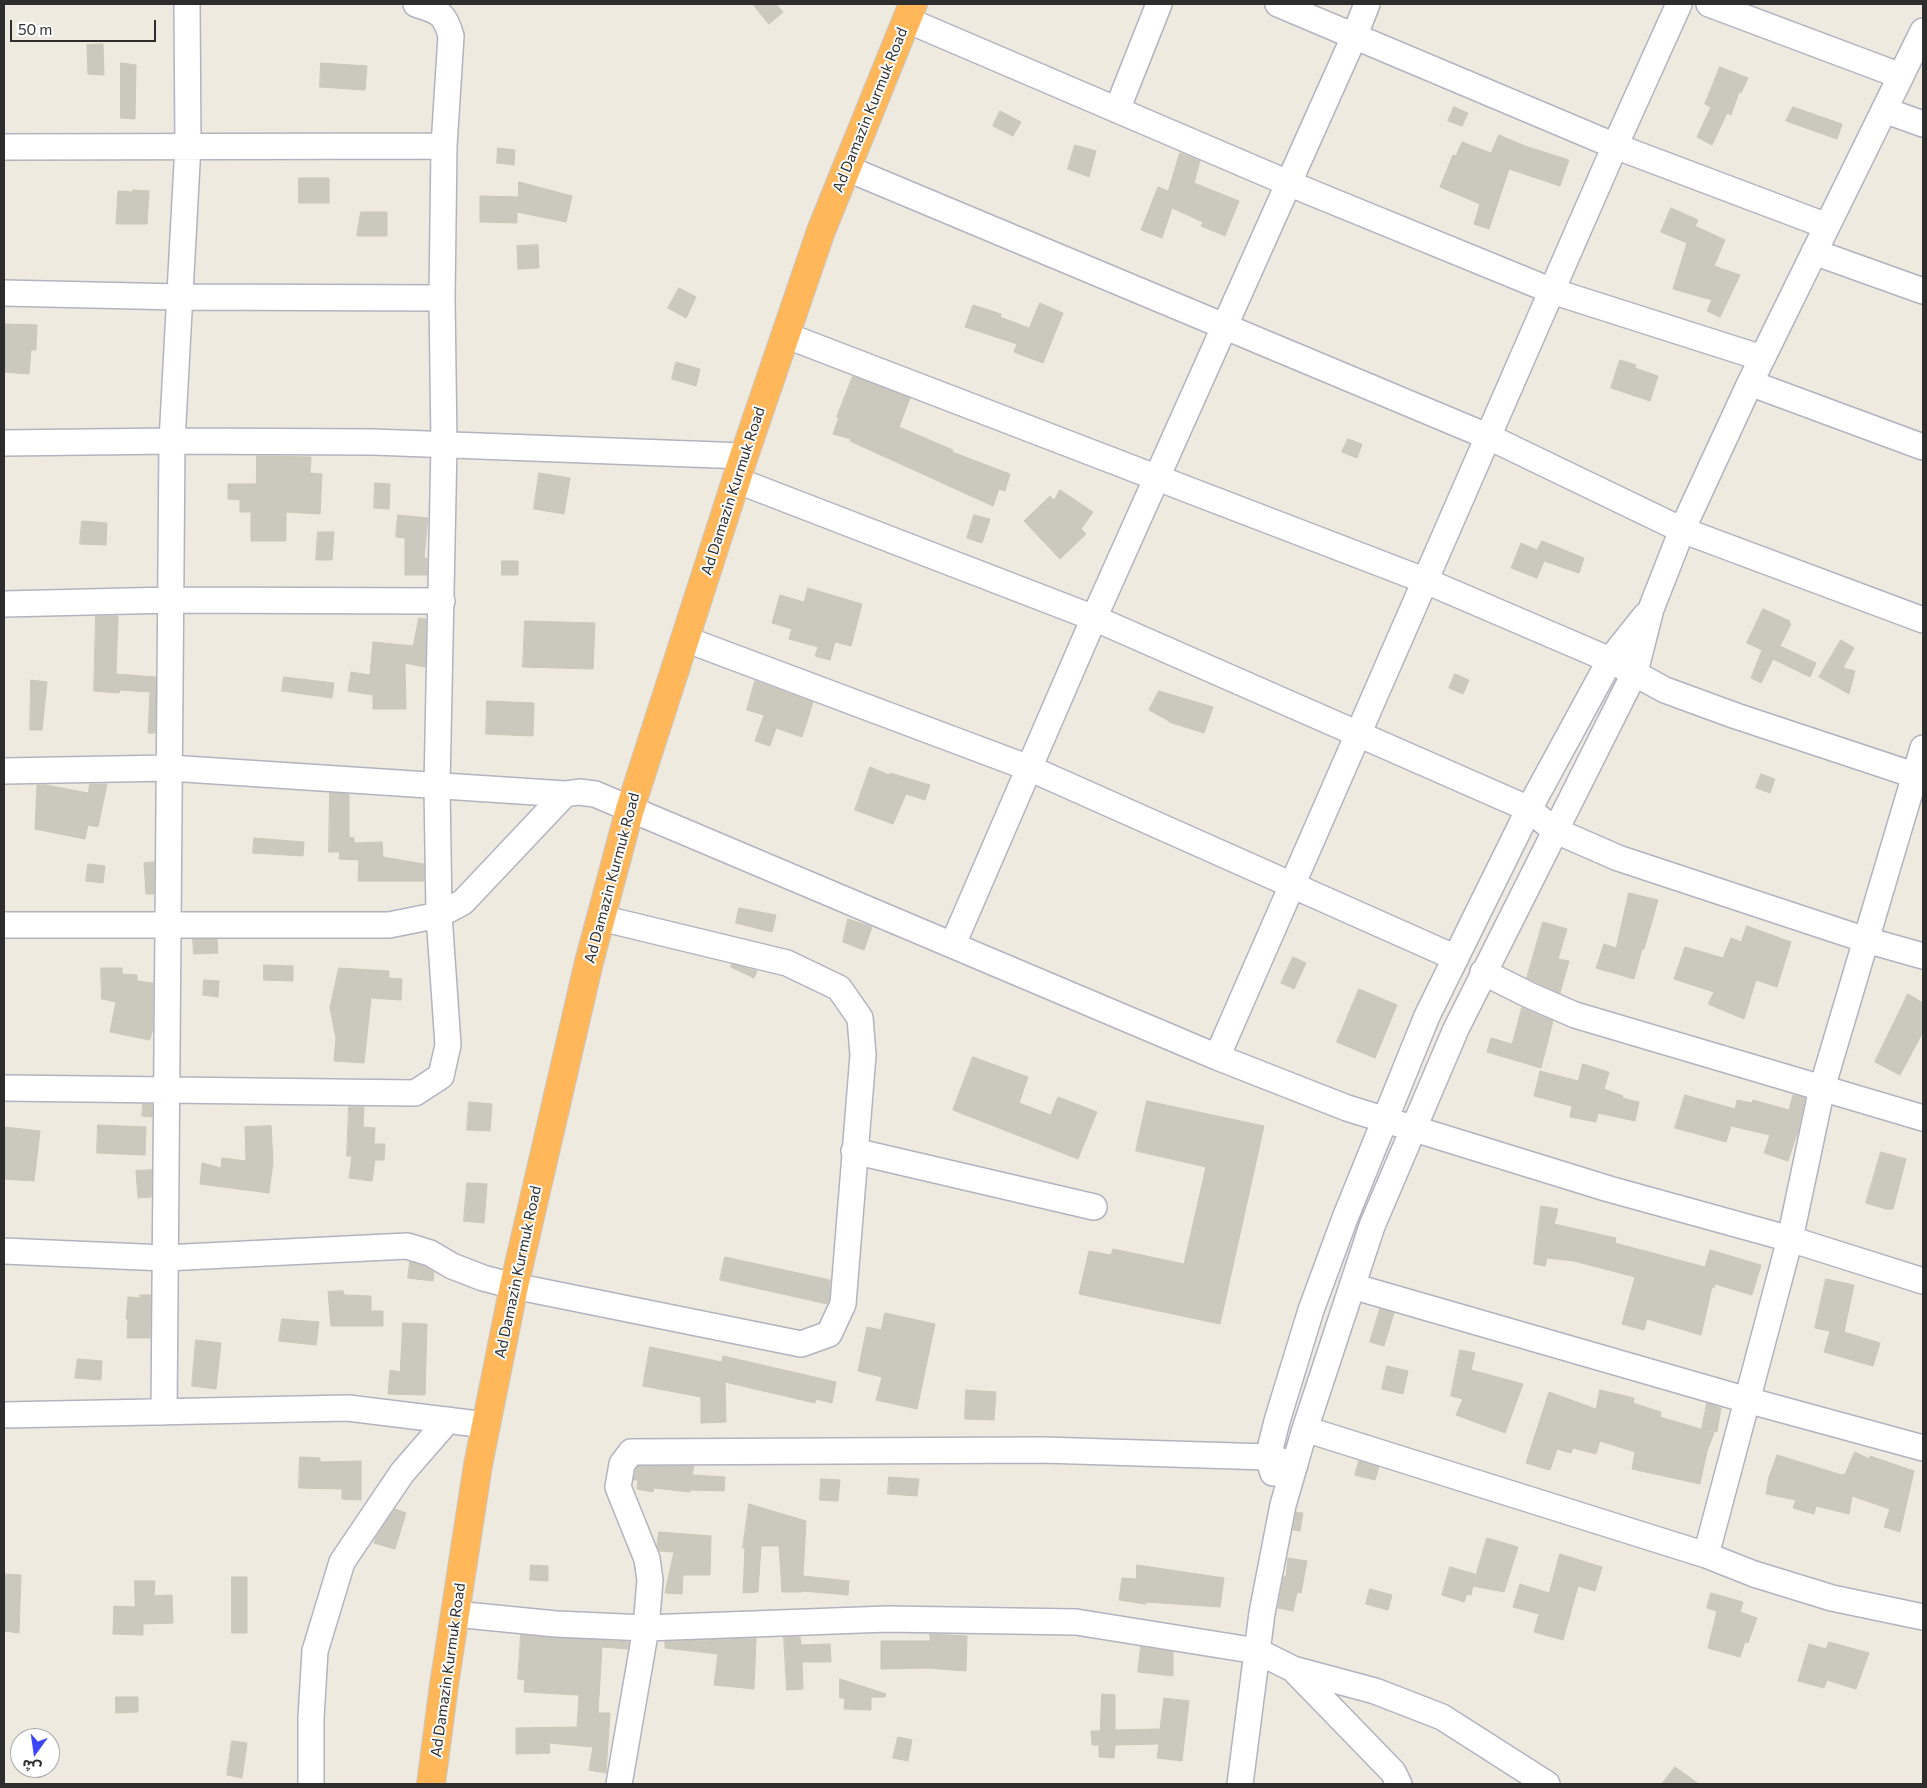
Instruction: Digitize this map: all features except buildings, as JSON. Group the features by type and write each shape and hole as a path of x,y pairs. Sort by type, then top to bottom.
{"highway":[{"name":"Ad Damazin Kurmuk Road","path":"431,1784 478,1465 514,1286 552,1119 601,918 630,809 740,468 821,231 910,12"}],"street":[{"path":"164,1412 172,441 188,145 187,4"},
{"path":"4,1088 415,1093 442,1076 448,1045 439,915 437,786 444,445 442,298 444,146 450,36 447,23 440,12 416,4"},
{"path":"1117,110 1159,4"},
{"path":"1278,4 1615,146 1827,226"},
{"path":"953,944 1156,477 1354,37 1367,4"},
{"path":"1217,1057 1615,146 1679,4"},
{"path":"1709,4 1901,76"},
{"path":"910,12 1117,110 1552,291 1762,358"},
{"path":"1240,1784 1262,1613 1283,1505 1305,1429 1372,1226 1412,1129 1483,972 1635,672 1651,609 1682,530 1762,358 1923,31"},
{"path":"1884,110 1923,124"},
{"path":"4,147 188,145 444,146"},
{"path":"846,168 1489,437 1682,530 1923,620"},
{"path":"1814,252 1923,291"},
{"path":"4,293 180,297 442,298"},
{"path":"785,335 1426,581 1610,660 1674,693 1736,716 1919,777"},
{"path":"1750,383 1923,447"},
{"path":"4,443 172,441 372,442 444,445 740,468 1094,618 1530,809 1554,830 1618,858 1866,940 1923,956"},
{"path":"4,604 171,600 442,601"},
{"path":"1283,1505 1268,1457 1277,1421 1311,1310 1345,1218 1427,1016 1530,809 1610,660 1651,609"},
{"path":"685,639 1029,768 1456,958"},
{"path":"1706,1556 1790,1239 1822,1088 1866,940 1919,777 1923,748"},
{"path":"4,771 170,768 565,794 579,792 595,794 1217,1057 1347,1108 1608,1189 1790,1239 1923,1281"},
{"path":"4,925 390,925 439,915 463,902 565,794"},
{"path":"4,1251 165,1258 406,1246 430,1253 452,1266 483,1278 514,1286 801,1344 829,1334 843,1304 863,1055 860,1018 838,988 787,963 601,918"},
{"path":"1483,972 1528,996 1574,1015 1923,1118"},
{"path":"854,1152 1094,1207"},
{"path":"1352,1286 1747,1400 1923,1448"},
{"path":"4,1415 348,1408 486,1425"},
{"path":"311,1784 311,1718 315,1651 342,1562 402,1473 448,1420"},
{"path":"1305,1429 1706,1556 1754,1574 1832,1598 1923,1617"},
{"path":"619,1784 646,1628 650,1580 648,1559 618,1487 622,1464 631,1452 1043,1450 1268,1457 1295,1465"},
{"path":"455,1614 556,1624 646,1628 887,1619 1076,1622 1257,1651 1293,1669 1375,1691 1442,1717 1547,1784"},
{"path":"1293,1669 1393,1772 1399,1784"}]}
